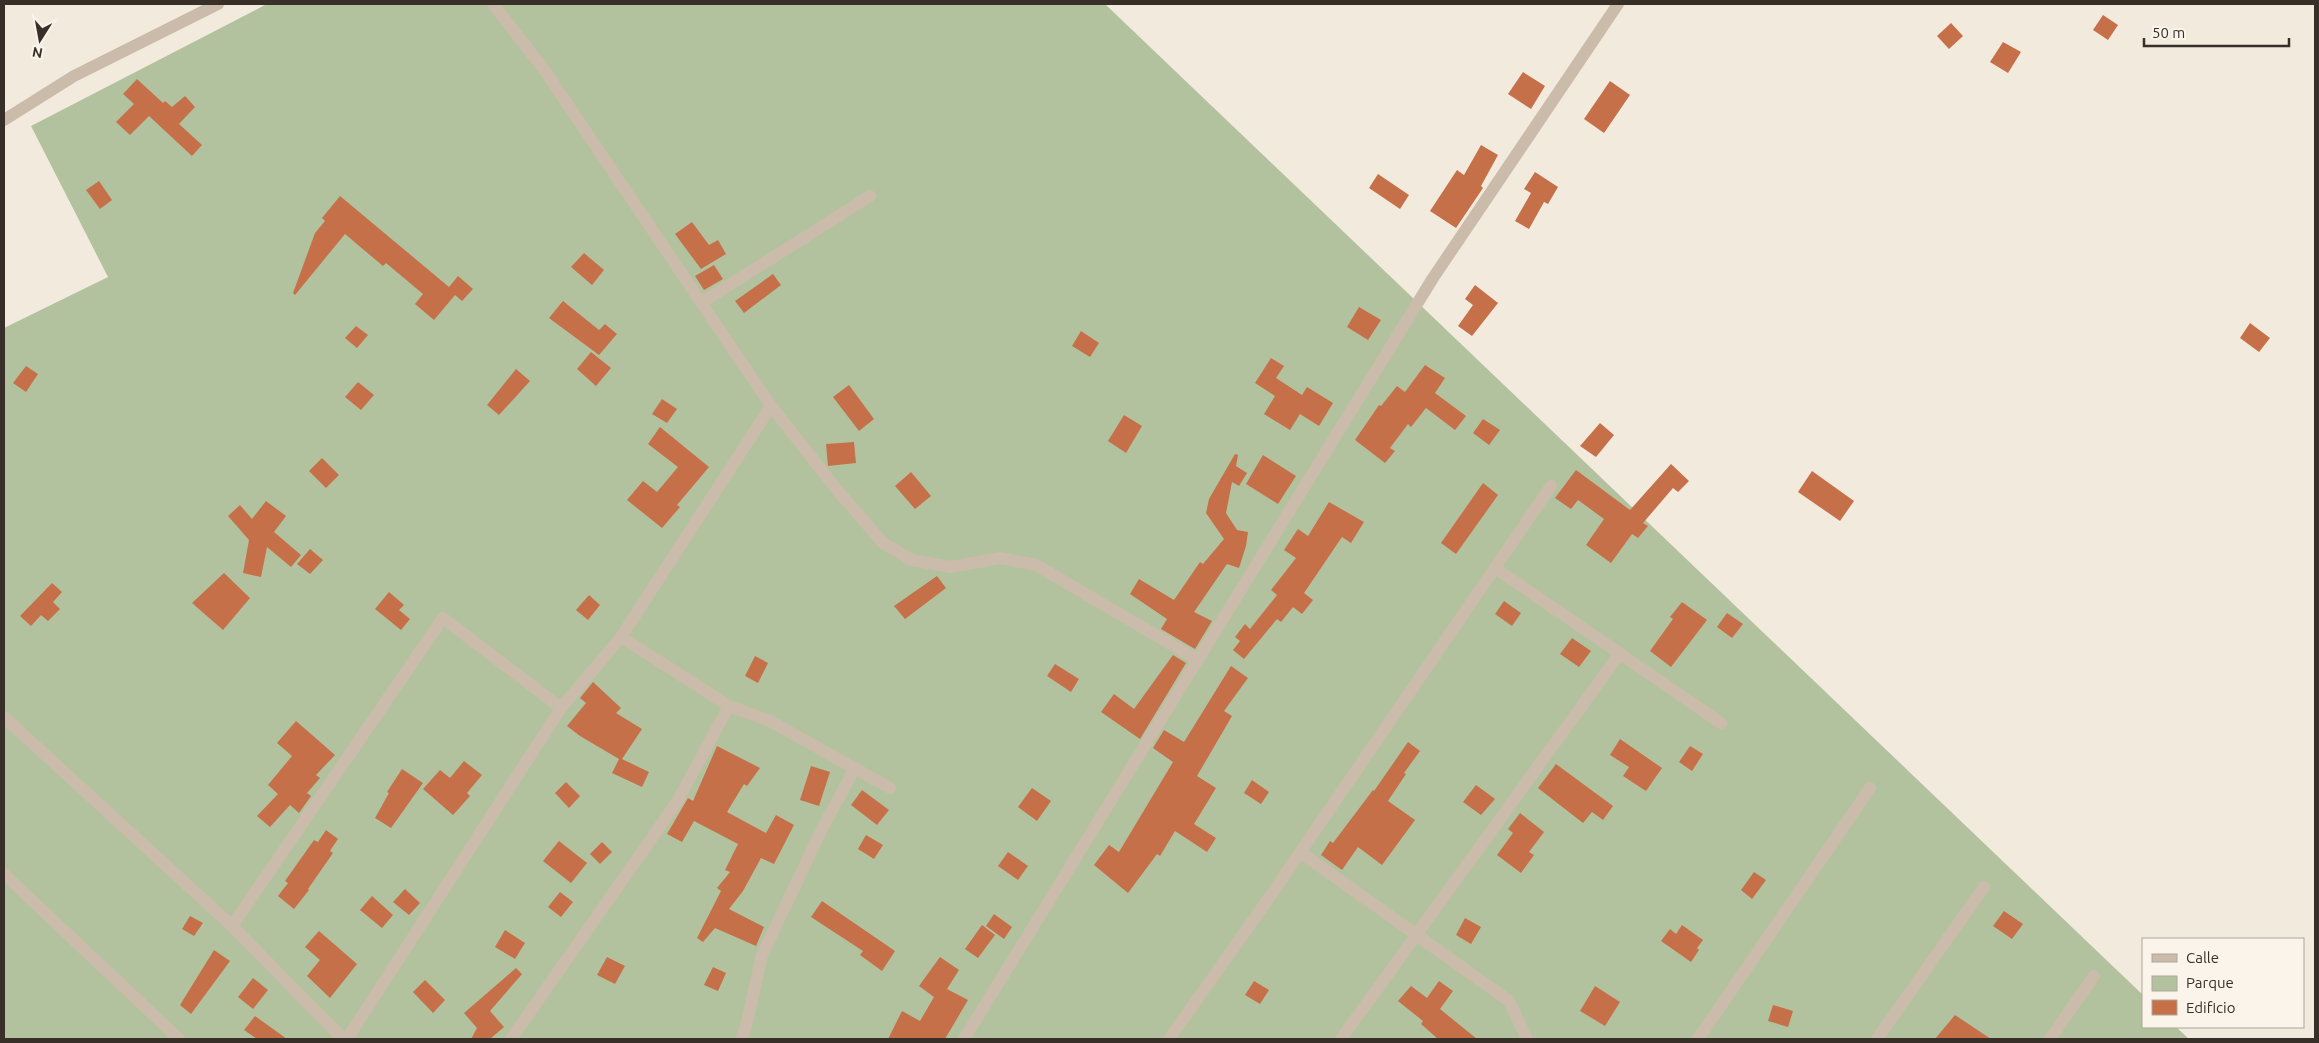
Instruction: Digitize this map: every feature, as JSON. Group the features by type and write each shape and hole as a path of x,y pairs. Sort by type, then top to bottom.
{"street":[{"path":"4,120 74,76 218,4"},
{"path":"493,4 543,68 771,406 838,491 883,543 912,560 951,567 1000,558 1036,565 1198,660"},
{"path":"964,1039 1433,278 1618,4"},
{"path":"701,302 870,196"},
{"path":"347,1039 561,708 621,637 771,406"},
{"path":"1169,1039 1300,852 1551,486"},
{"path":"1495,568 1722,723"},
{"path":"232,926 443,618 561,708"},
{"path":"621,637 729,706 770,721 890,788"},
{"path":"1342,1039 1620,653"},
{"path":"511,1039 677,802 729,706"},
{"path":"4,717 232,926 343,1039"},
{"path":"741,1039 745,1030 762,955 823,827 855,768"},
{"path":"1698,1039 1870,788"},
{"path":"1300,852 1509,1001 1527,1039"},
{"path":"4,874 179,1039"},
{"path":"1877,1039 1984,887"},
{"path":"2050,1039 2094,976"}],"green space":[{"path":"267,4 1105,4 2142,994 2142,1028 2177,1028 2189,1039 4,1039 4,328 108,277 31,126"}],"building":[{"path":"2103,15 2118,25 2108,40 2093,30"},
{"path":"1951,23 1963,36 1949,49 1937,36"},
{"path":"2003,42 2021,52 2008,73 1990,62"},
{"path":"1523,72 1545,86 1531,109 1508,94"},
{"path":"137,79 163,103 165,101 172,107 185,96 195,107 179,124 202,145 192,156 149,116 130,135 116,122 134,104 123,94"},
{"path":"1610,81 1630,95 1604,133 1584,119"},
{"path":"1481,145 1498,155 1481,186 1483,188 1456,228 1430,211 1457,170 1464,175"},
{"path":"1535,172 1558,187 1548,204 1544,202 1529,229 1515,221 1531,193 1524,189"},
{"path":"1378,174 1409,195 1400,209 1369,188"},
{"path":"99,181 112,200 100,209 86,190"},
{"path":"340,196 449,287 458,276 473,289 462,301 455,295 434,320 415,304 423,294 386,263 383,266 345,234 295,295 293,293 315,233 325,221 322,218"},
{"path":"692,222 709,245 718,240 726,254 701,269 675,234"},
{"path":"584,253 604,270 592,285 571,267"},
{"path":"714,265 723,279 704,290 695,276"},
{"path":"773,274 781,285 744,313 735,301"},
{"path":"1475,285 1498,303 1472,336 1458,326 1473,305 1465,299"},
{"path":"563,301 599,330 605,324 617,334 599,355 549,318"},
{"path":"1359,307 1381,320 1368,340 1347,327"},
{"path":"2250,323 2270,338 2259,352 2240,338"},
{"path":"356,326 368,335 357,348 345,338"},
{"path":"1081,331 1099,343 1090,357 1072,346"},
{"path":"591,352 611,368 596,386 577,369"},
{"path":"1271,358 1284,366 1276,378 1302,395 1307,387 1333,403 1319,426 1300,414 1290,430 1264,414 1275,396 1255,383"},
{"path":"1425,365 1445,378 1435,393 1466,416 1455,430 1426,408 1411,427 1408,424 1390,448 1395,451 1385,463 1355,440 1379,405 1381,406 1397,386 1405,392"},
{"path":"26,366 38,374 26,392 13,383"},
{"path":"516,369 530,381 499,415 487,405"},
{"path":"358,382 374,395 361,410 345,397"},
{"path":"849,385 874,419 859,431 833,397"},
{"path":"662,399 677,409 667,423 652,414"},
{"path":"1124,415 1142,426 1126,453 1108,441"},
{"path":"1483,419 1500,430 1489,445 1473,433"},
{"path":"1600,423 1614,435 1596,457 1580,446"},
{"path":"660,427 709,467 677,505 680,507 662,528 627,500 643,481 657,492 678,467 648,444"},
{"path":"854,442 856,463 828,466 826,444"},
{"path":"1235,454 1238,455 1236,466 1247,473 1239,486 1232,482 1226,513 1237,530 1248,532 1246,546 1239,568 1227,564 1194,612 1212,621 1195,649 1161,629 1167,619 1130,594 1139,579 1174,600 1200,562 1203,564 1224,539 1206,513 1209,499"},
{"path":"1263,455 1296,476 1278,504 1246,484"},
{"path":"322,458 339,475 326,488 309,471"},
{"path":"1671,464 1689,481 1678,492 1673,488 1643,523 1648,526 1638,538 1632,534 1611,563 1586,545 1604,519 1578,500 1571,509 1555,498 1576,470 1630,510"},
{"path":"1812,471 1854,501 1840,521 1798,492"},
{"path":"911,472 931,496 915,509 895,486"},
{"path":"1483,483 1498,495 1456,554 1441,543"},
{"path":"266,501 286,516 274,532 301,555 291,567 267,547 261,577 243,573 249,540 228,516 240,505 252,519"},
{"path":"1329,502 1364,522 1351,543 1342,537 1304,593 1313,600 1302,614 1293,607 1281,622 1277,619 1244,659 1233,650 1240,641 1235,637 1245,624 1250,629 1277,595 1271,590 1296,558 1284,550 1298,529 1308,536"},
{"path":"310,549 323,560 310,574 297,564"},
{"path":"224,573 250,598 223,630 192,603"},
{"path":"937,576 946,588 905,619 894,606"},
{"path":"52,583 62,592 53,602 60,609 48,621 41,615 31,626 20,616"},
{"path":"389,592 404,605 399,610 410,619 401,630 375,609"},
{"path":"589,595 600,605 588,620 576,610"},
{"path":"1504,601 1521,613 1512,626 1495,614"},
{"path":"1682,602 1707,620 1671,667 1650,651 1673,619 1670,617"},
{"path":"1727,613 1743,624 1732,638 1717,627"},
{"path":"1572,638 1591,651 1579,667 1560,654"},
{"path":"1173,655 1186,663 1140,739 1101,712 1114,694 1134,709"},
{"path":"755,656 768,663 758,683 745,676"},
{"path":"1055,664 1079,679 1071,692 1047,676"},
{"path":"1231,666 1248,678 1224,711 1232,716 1197,776 1216,788 1194,824 1216,838 1207,852 1175,831 1160,856 1157,854 1128,893 1094,865 1109,845 1119,852 1173,762 1153,748 1164,730 1184,742"},
{"path":"593,682 621,708 616,713 642,729 622,759 649,772 642,787 612,773 619,759 567,726 586,703 580,698"},
{"path":"296,721 335,755 316,775 320,778 307,793 311,796 299,813 290,805 270,827 257,816 278,794 268,785 292,756 277,743"},
{"path":"1620,739 1662,768 1646,791 1623,776 1629,767 1610,755"},
{"path":"1408,742 1420,751 1404,773 1406,774 1388,801 1415,820 1382,865 1358,847 1342,870 1321,855 1330,841 1333,843 1374,791"},
{"path":"717,746 760,768 747,786 744,784 727,812 766,833 776,815 794,825 774,864 761,858 743,891 729,909 764,927 756,946 715,928 703,942 697,938 721,891 717,888 730,872 725,870 738,844 694,821 682,842 667,834 688,798 693,801"},
{"path":"1690,746 1703,754 1692,771 1679,762"},
{"path":"464,761 482,775 467,793 470,796 453,815 423,789 440,770 450,778"},
{"path":"1556,764 1613,806 1603,820 1592,812 1583,823 1538,788"},
{"path":"811,766 830,772 819,806 800,800"},
{"path":"402,769 423,783 391,828 375,818 389,793 387,792"},
{"path":"1252,780 1269,792 1261,804 1244,793"},
{"path":"566,782 580,796 569,808 555,793"},
{"path":"1476,785 1495,799 1481,815 1463,802"},
{"path":"1032,788 1051,801 1037,821 1018,807"},
{"path":"862,790 889,810 877,825 851,805"},
{"path":"1520,813 1544,832 1529,852 1534,855 1521,873 1497,855 1513,833 1508,829"},
{"path":"326,830 338,839 330,851 333,853 294,909 278,896 288,883 285,881 314,840 318,842"},
{"path":"866,835 883,845 874,859 858,849"},
{"path":"559,841 587,863 571,883 543,861"},
{"path":"602,842 612,852 600,864 590,854"},
{"path":"1008,852 1028,866 1018,880 998,866"},
{"path":"1754,872 1766,880 1752,899 1741,890"},
{"path":"405,889 420,903 409,915 393,902"},
{"path":"560,892 573,902 561,917 548,907"},
{"path":"372,896 393,915 382,928 360,910"},
{"path":"822,901 895,951 882,971 860,955 863,951 811,917"},
{"path":"2004,911 2023,924 2012,939 1993,926"},
{"path":"994,914 1012,927 1004,939 986,926"},
{"path":"190,916 203,923 194,936 182,929"},
{"path":"1465,918 1481,927 1471,944 1456,935"},
{"path":"982,925 995,935 978,958 965,949"},
{"path":"1682,925 1703,940 1691,962 1661,941 1670,929 1676,934"},
{"path":"505,930 525,943 515,959 495,947"},
{"path":"319,931 357,964 330,998 307,976 320,960 305,947"},
{"path":"214,950 230,961 191,1014 180,1005"},
{"path":"607,957 625,966 615,984 597,975"},
{"path":"940,957 959,970 947,989 968,1000 945,1039 888,1039 902,1011 920,1021 934,997 919,986"},
{"path":"713,967 726,973 718,991 704,985"},
{"path":"516,968 522,974 490,1011 504,1027 490,1039 471,1039 477,1028 464,1013"},
{"path":"253,978 268,990 253,1009 238,997"},
{"path":"425,980 445,1000 433,1013 413,992"},
{"path":"1254,981 1269,990 1260,1004 1245,995"},
{"path":"1439,981 1453,991 1440,1009 1477,1039 1438,1039 1421,1024 1423,1021 1398,1001 1411,986 1427,998"},
{"path":"1595,986 1620,1002 1605,1026 1580,1011"},
{"path":"1773,1005 1793,1011 1788,1027 1768,1021"},
{"path":"1955,1015 1991,1039 1935,1039"},
{"path":"255,1016 287,1039 257,1039 244,1030"}]}
